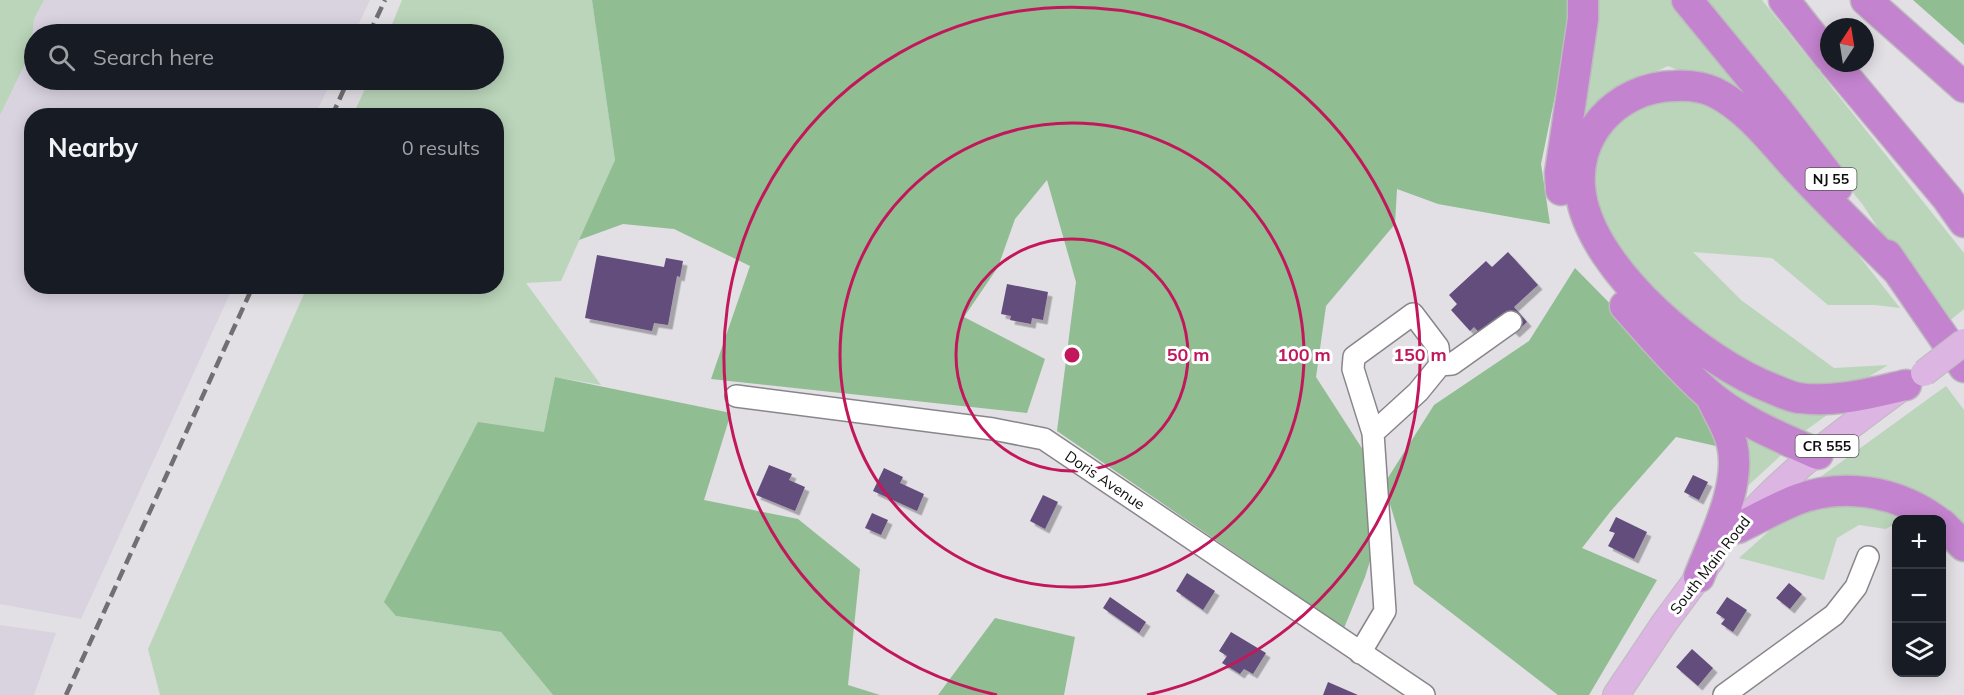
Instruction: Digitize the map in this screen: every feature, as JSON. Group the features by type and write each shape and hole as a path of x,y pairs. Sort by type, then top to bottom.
{"highway":[{"path":"1583,0 1583,19 1560,173 1563,203 1578,244 1596,272 1651,336 1710,395 1735,412 1818,454"},
{"name":"NJ 55","path":"1688,0 1819,164 1899,272 1964,367"},
{"path":"1784,0 1820,46"},
{"path":"1866,0 1964,87"},
{"path":"1842,72 1947,198 1964,222"},
{"path":"1899,272 1801,174 1757,126 1731,102 1713,92 1700,87 1678,86 1654,87 1636,93 1623,99 1608,112 1596,125 1588,141 1580,177 1581,194 1585,213 1602,246 1627,281 1659,315 1700,348 1743,375 1796,398 1834,400 1915,379"},
{"path":"1699,577 1733,480 1732,444 1726,425 1710,395"},
{"path":"1738,528 1797,500 1817,494 1839,492 1882,494 1912,505 1929,515"},
{"path":"1946,529 1964,546"}],"main road":[{"name":"South Main Road","path":"1616,695 1699,577 1751,513 1848,428 1964,342"}],"street":[{"path":"1360,653 1385,611 1373,433 1353,369 1354,357 1413,314 1438,347 1440,365 1419,392 1373,433"},
{"path":"1440,365 1452,364 1511,322"},
{"name":"Doris Avenue","path":"736,396 922,422 993,429 1044,439 1424,695"},
{"path":"1724,695 1834,615 1856,587 1868,556"}],"shaded area":[{"path":"44,0 370,0 359,24 34,24"},
{"path":"24,66 24,90 327,90 318,108 24,108 24,294 230,294 81,619 0,604 0,115"},
{"path":"0,625 56,633 34,695 0,695"}],"green space":[{"path":"0,0 44,0 34,24 24,24 24,66 0,115"},
{"path":"402,0 592,0 615,160 561,281 526,283 601,385 555,377 545,433 396,616 501,632 553,695 160,695 148,649 304,294 504,294 504,108 356,108 364,90 504,90 504,24 392,24"},
{"path":"592,0 1567,0 1570,23 1541,164 1550,224 1438,204 1397,189 1395,224 1326,306 1316,377 1365,453 1375,545 1365,577 1344,628 1057,431 1076,282 1047,180 1015,219 998,267 964,317 1045,359 1027,413 711,379 750,266 674,229 623,224 579,240 615,160"},
{"path":"1599,0 1675,0 1752,100 1668,66 1614,91 1577,143 1599,12"},
{"path":"1698,0 1762,0 1964,253 1964,309 1942,327 1863,205"},
{"path":"1913,0 1964,0 1964,45"},
{"path":"1683,93 1715,102 1841,233 1900,308 1875,305 1828,305 1772,258 1693,252 1741,300 1834,368 1888,365 1862,381 1813,387 1760,373 1687,327 1633,273 1600,222 1590,169 1609,124 1642,100"},
{"path":"1575,268 1694,389 1716,446 1676,437 1610,512 1582,548 1657,580 1589,695 1558,695 1414,584 1384,484 1434,405 1529,341"},
{"path":"1678,346 1834,410 1798,436 1753,411"},
{"path":"555,377 731,413 704,500 798,519 860,569 848,685 880,695 553,695 501,632 396,616 384,602 478,422 544,432"},
{"path":"1946,386 1964,410 1964,540 1946,533 1946,515 1897,515 1812,483"},
{"path":"1741,429 1790,447 1740,493"},
{"path":"1839,497 1900,515 1892,515 1892,525 1886,529 1859,525 1837,538 1824,580 1739,558 1788,514"},
{"path":"995,618 1075,637 1064,695 938,695"}],"building":[{"path":"1508,252 1538,285 1514,307 1527,322 1515,333 1505,323 1486,340 1474,327 1470,331 1451,310 1457,304 1449,295 1486,261 1492,267"},
{"path":"597,255 664,267 666,258 683,261 680,277 677,276 668,325 654,323 652,331 585,318"},
{"path":"1007,284 1048,292 1043,320 1032,318 1031,324 1010,320 1011,316 1001,314"},
{"path":"769,465 792,474 789,480 805,487 795,511 756,495"},
{"path":"884,468 903,477 900,483 924,494 917,511 873,491"},
{"path":"1693,475 1708,482 1699,500 1684,492"},
{"path":"1043,495 1058,502 1045,529 1030,521"},
{"path":"872,513 888,520 881,535 865,528"},
{"path":"1616,517 1647,532 1634,559 1608,546 1615,533 1609,531"},
{"path":"1187,573 1215,591 1203,610 1176,591"},
{"path":"1789,583 1802,594 1790,609 1776,598"},
{"path":"1110,597 1146,622 1139,633 1103,608"},
{"path":"1727,597 1747,610 1733,632 1721,624 1725,619 1716,613"},
{"path":"1231,632 1266,653 1253,674 1244,669 1240,674 1222,663 1227,656 1219,651"},
{"path":"1692,649 1713,668 1698,686 1676,667"},
{"path":"1328,682 1358,695 1323,695"}],"railway":[{"path":"374,24 385,0"},
{"path":"336,108 344,90"},
{"path":"66,695 249,294"}]}
